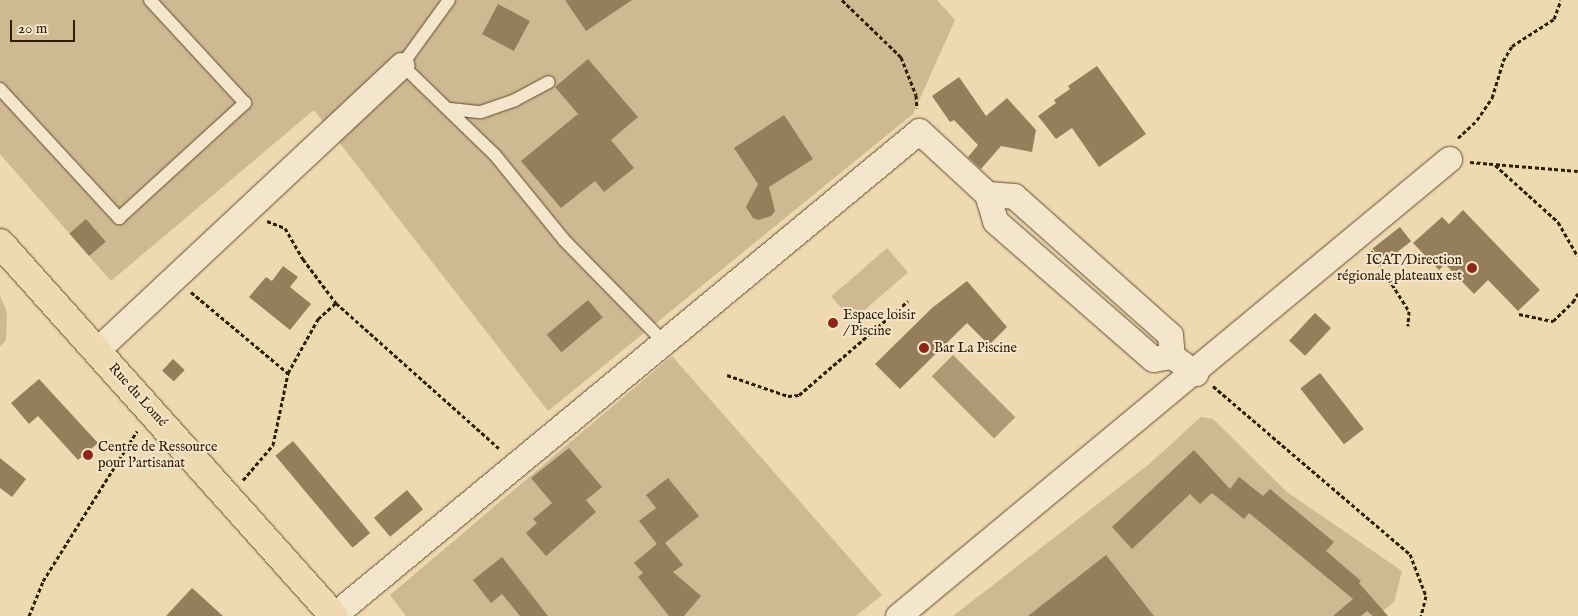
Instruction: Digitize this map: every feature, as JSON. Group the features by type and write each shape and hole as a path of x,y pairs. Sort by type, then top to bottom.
{"main road":[{"name":"Rue du Lomé","path":"0,243 229,495 334,615"}],"street":[{"path":"96,350 174,280 402,65"},
{"path":"334,615 919,131 987,194 1014,196 1170,335 1172,356 1195,373"},
{"path":"898,616 1195,373 1448,160"}],"lane":[{"path":"0,89 119,218 245,104 150,0"},
{"path":"448,0 402,65 496,155 564,240 664,342"},
{"path":"450,109 481,112 515,100 549,82"}],"path":[{"path":"842,0 901,57 916,95 919,131"},
{"path":"1561,0 1554,19 1512,46 1502,61 1492,98 1477,120 1449,149 1448,160 1578,171"},
{"path":"1495,164 1558,222 1578,256"},
{"path":"246,212 285,228 303,259 336,303 516,463"},
{"path":"1359,234 1391,278 1409,311 1408,326"},
{"path":"174,280 288,373"},
{"path":"1519,314 1553,321 1573,302 1578,293"},
{"path":"727,375 788,396 799,395 908,301"},
{"path":"229,495 273,445 288,373 318,319 336,303"},
{"path":"1195,373 1248,413 1280,445 1347,498 1410,554 1426,596 1421,616"},
{"path":"29,616 43,581 150,409"}],"shaded area":[{"path":"0,0 937,0 955,20 913,114 548,411 314,110 111,281 0,154"},
{"path":"887,248 908,272 852,321 831,297"},
{"path":"0,296 7,312 6,340 0,347"},
{"path":"953,355 1015,417 994,438 932,376"},
{"path":"672,356 882,595 856,616 406,616 390,595"},
{"path":"1201,417 1213,419 1287,492 1402,571 1394,602 1377,616 953,616 1148,465"}],"building":[{"path":"565,0 632,0 586,31"},
{"path":"498,4 530,21 514,51 482,34"},
{"path":"588,59 638,117 611,140 634,168 604,192 595,181 561,208 521,161 578,114 555,87"},
{"path":"1097,66 1146,134 1099,167 1072,128 1056,139 1038,116 1056,103 1054,100 1070,89 1068,86"},
{"path":"959,77 986,116 1007,98 1036,130 1032,152 1001,146 981,169 968,157 978,145 954,120 950,122 932,96"},
{"path":"784,115 813,159 769,187 775,211 771,216 759,220 753,218 746,207 758,184 734,148"},
{"path":"1463,210 1540,290 1518,311 1488,280 1474,294 1445,264 1439,270 1413,243 1442,217 1449,224"},
{"path":"86,219 106,242 89,256 69,233"},
{"path":"1400,227 1411,241 1384,263 1372,249"},
{"path":"283,266 298,277 290,287 311,304 290,330 249,297 266,277 272,281"},
{"path":"967,281 1007,327 989,345 967,323 900,389 875,364 932,308"},
{"path":"588,300 603,318 561,352 547,335"},
{"path":"1315,313 1331,328 1305,356 1289,341"},
{"path":"173,359 185,370 174,382 162,371"},
{"path":"1320,373 1364,429 1344,444 1300,388"},
{"path":"39,379 98,443 78,460 38,416 29,424 11,403"},
{"path":"293,441 370,533 353,548 275,456"},
{"path":"569,448 602,487 586,500 596,512 546,556 526,533 537,523 533,519 552,503 531,478"},
{"path":"1194,450 1230,489 1239,477 1263,496 1270,489 1334,542 1326,551 1361,581 1359,583 1388,616 1373,616 1367,611 1361,616 1333,616 1353,599 1249,513 1244,519 1212,493 1200,504 1190,494 1132,549 1112,527"},
{"path":"0,458 26,479 12,497 0,488"},
{"path":"668,478 699,516 665,543 683,565 673,572 701,596 684,616 669,616 638,577 643,573 634,563 657,544 639,521 656,508 646,495"},
{"path":"407,490 423,509 390,537 374,518"},
{"path":"1106,555 1154,616 1028,616"},
{"path":"502,557 548,616 520,616 502,594 491,603 473,580"},
{"path":"192,588 223,616 166,616"}],"place":[{"name":"ICAT/Direction régionale plateaux est","path":"1472,268"},
{"name":"Espace loisir / Piscine","path":"833,323"},
{"name":"Bar La Piscine","path":"924,348"},
{"name":"Centre de Ressource pour l'artisanat","path":"88,455"}]}
